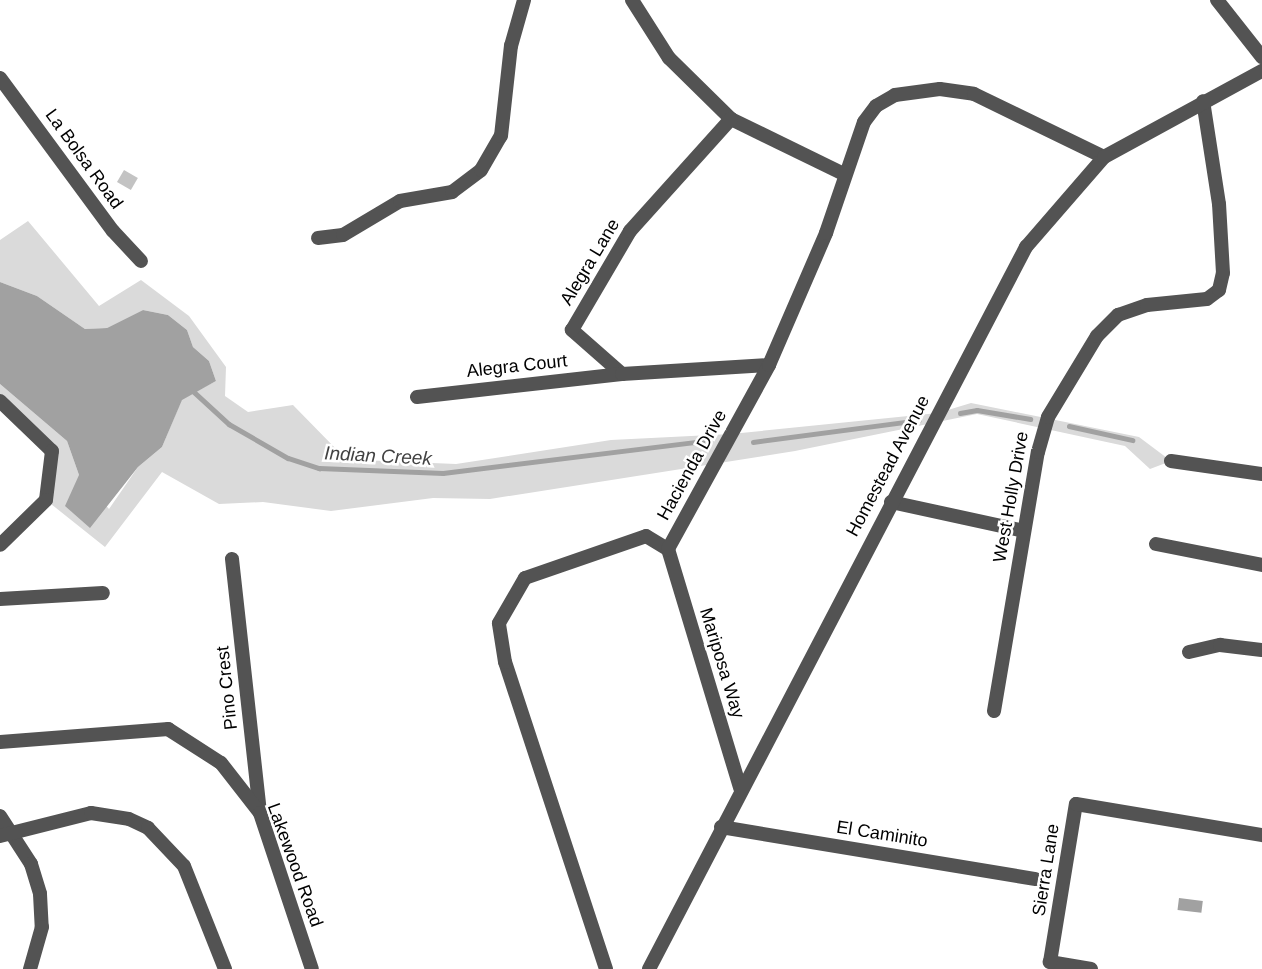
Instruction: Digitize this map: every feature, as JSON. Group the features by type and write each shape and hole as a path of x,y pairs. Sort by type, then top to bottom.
{"street":[{"path":"318,238 343,235 400,201 452,192 481,170 502,136 511,46 524,0"},
{"path":"632,0 669,58 731,119 844,174"},
{"path":"1217,0 1262,57"},
{"name":"Homestead Avenue","path":"649,969 740,788 1026,247 1104,157 1262,71"},
{"name":"La Bolsa Road","path":"0,78 113,231 141,261"},
{"name":"Hacienda Drive","path":"606,969 505,662 499,623 525,578 646,536 668,549 769,365 826,233 864,122 876,106 895,95 940,89 974,94 1104,157"},
{"name":"West Holly Drive","path":"994,711 1043,428 1097,336 1118,315 1147,304 1207,299 1219,290 1223,273 1219,204 1203,101"},
{"name":"Alegra Lane","path":"622,374 572,330 630,231 731,119"},
{"path":"622,374 769,365"},
{"name":"Alegra Court","path":"417,397 622,374"},
{"path":"0,401 52,451 46,500 0,545"},
{"path":"1171,461 1262,474"},
{"path":"891,502 1024,531"},
{"path":"1156,544 1262,565"},
{"name":"Mariposa Way","path":"668,549 740,788"},
{"name":"Pino Crest","path":"232,559 260,813"},
{"path":"0,599 103,593"},
{"path":"1189,652 1220,645 1262,650"},
{"name":"Lakewood Road","path":"0,742 168,729 221,763 260,813 313,969"},
{"name":"Sierra Lane","path":"1091,969 1050,962 1076,804 1262,835"},
{"path":"6,833 91,813 129,819 148,828 184,866 225,969"},
{"path":"0,816 6,833 31,864 43,911 30,969"},
{"name":"El Caminito","path":"721,827 1036,879"}],"shaded area":[{"path":"28,221 99,306 141,280 189,316 226,367 225,396 248,412 293,405 339,452 361,460 456,464 611,440 731,434 938,413 971,403 1139,437 1171,461 1150,469 1125,446 977,414 795,451 490,499 433,498 331,511 263,502 219,504 162,472 105,547 46,500 52,451 0,401 0,384 67,441 79,475 109,509 138,467 162,447 182,399 216,381 209,361 193,347 187,330 168,315 143,310 107,328 85,329 37,296 0,282 0,240"},
{"path":"0,282 37,296 85,329 107,328 143,310 168,315 187,330 193,347 209,361 216,381 182,400 162,447 138,467 90,528 65,506 79,475 67,441 0,384"},
{"path":"1179,898 1203,901 1201,913 1178,910"}],"building":[{"path":"124,170 138,178 131,190 117,182"}],"waterway":[{"name":"Indian Creek","path":"193,391 229,424 288,458 319,468 443,473 702,441"},
{"name":"Indian Creek","path":"960,413 977,410 1030,419"},
{"name":"Indian Creek","path":"753,442 919,420"},
{"name":"Indian Creek","path":"1069,426 1132,440"}]}
